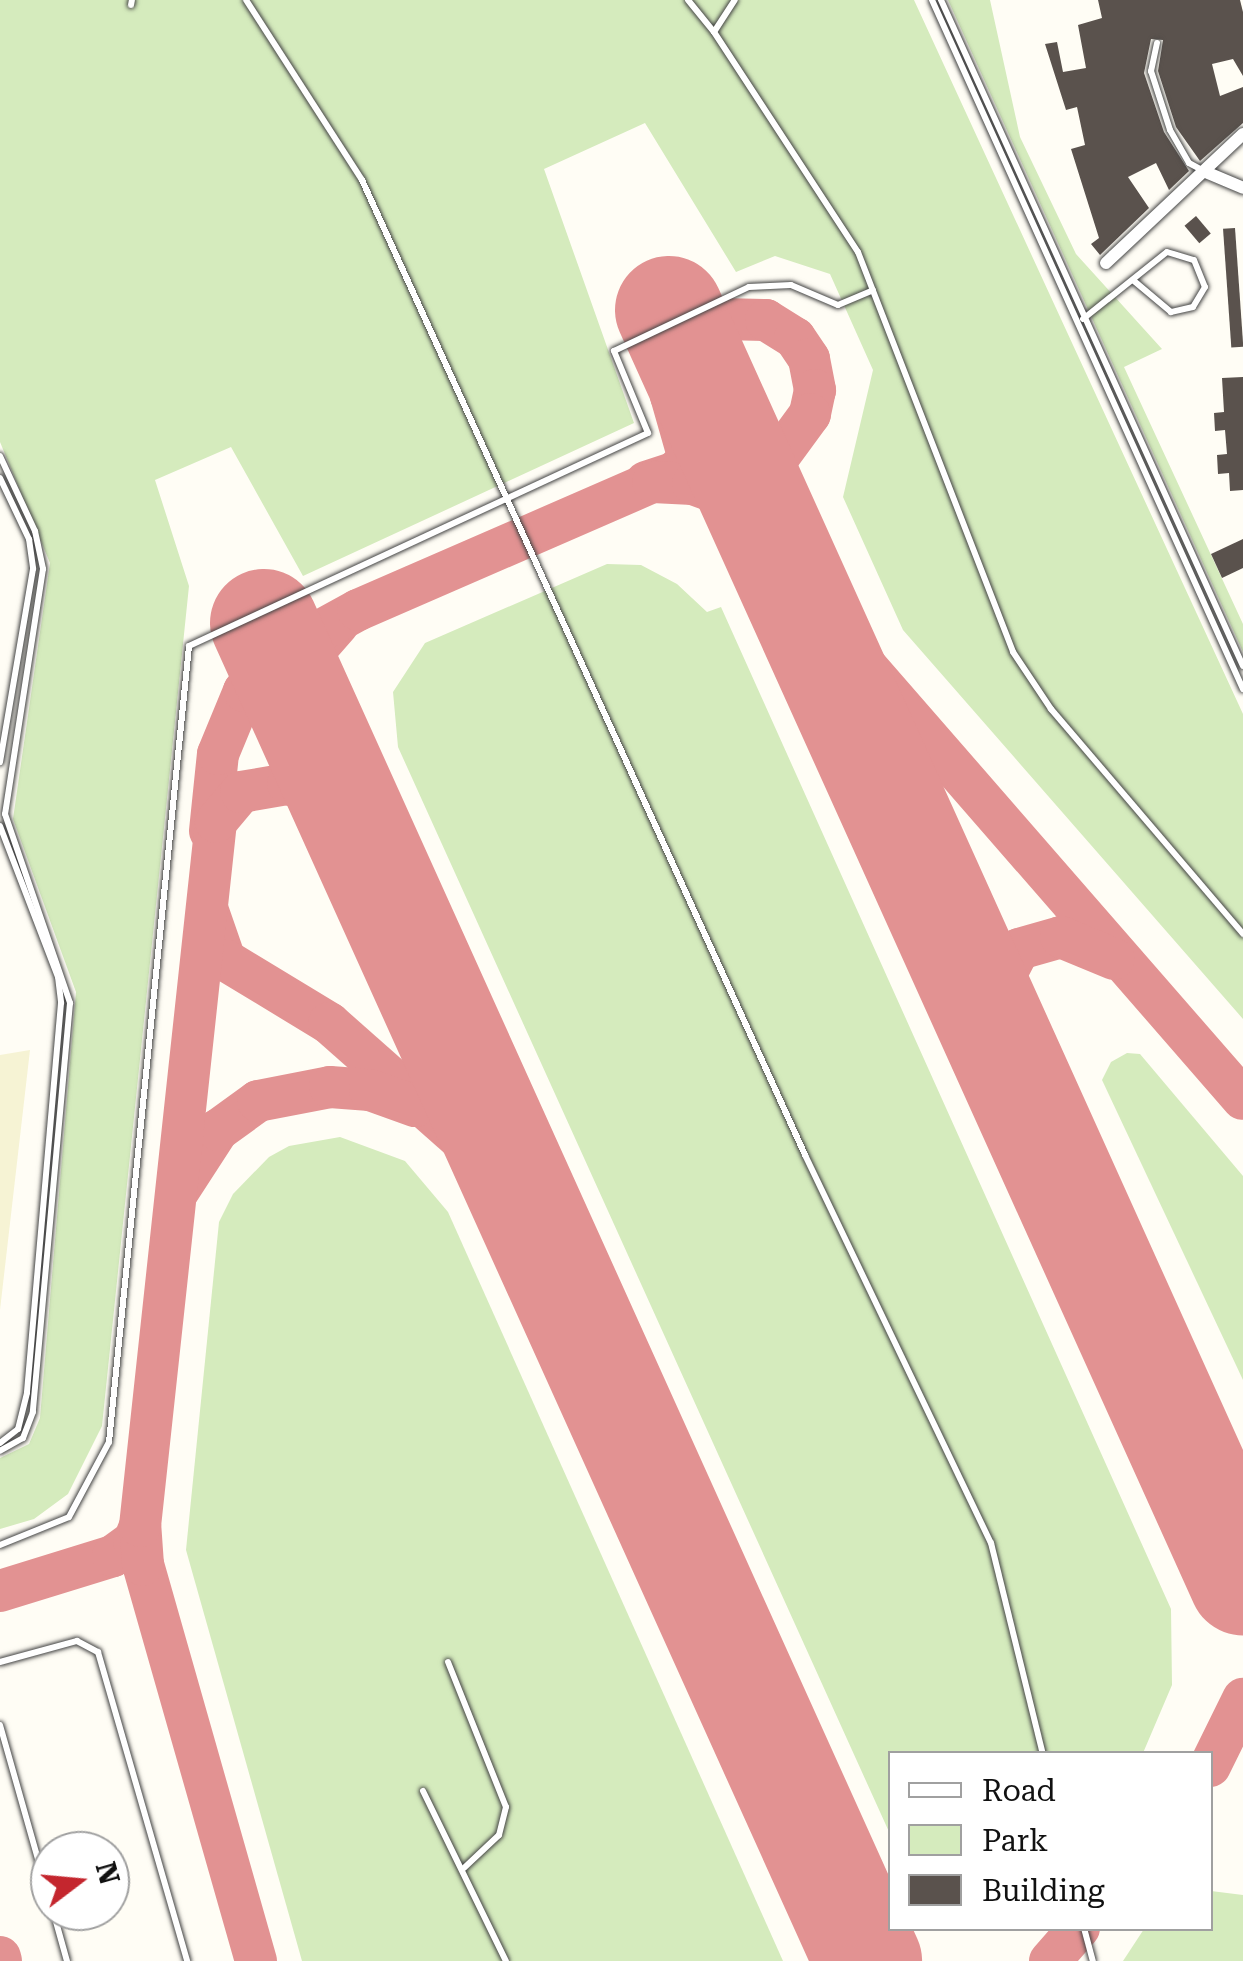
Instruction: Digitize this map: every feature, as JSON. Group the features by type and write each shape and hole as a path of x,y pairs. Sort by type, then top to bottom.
{"street":[{"path":"1106,263 1208,173 1243,134"},
{"path":"1208,173 1243,188"}],"lane":[{"path":"246,0 362,180 805,1155 991,1543 1042,1751"},
{"path":"688,0 714,32 858,252 1013,652 1051,709 1243,934"},
{"path":"714,32 735,0"},
{"path":"932,0 1243,666"},
{"path":"942,0 1243,689"},
{"path":"1157,43 1151,71 1170,130 1189,163 1208,173"},
{"path":"1081,320 1166,252 1194,260 1205,287 1193,306 1171,312 1134,281"},
{"path":"0,1545 69,1517 110,1442 189,646 648,433 614,351 749,287 791,285 838,305 873,290"},
{"path":"0,456 36,530 43,569 5,814 70,1003 34,1412 23,1438 0,1452"},
{"path":"0,478 34,562 0,762"},
{"path":"0,826 58,977 61,1003 27,1393 18,1430 0,1443"},
{"path":"0,1662 77,1641 98,1652 186,1961"},
{"path":"448,1662 506,1806 499,1835 464,1868"},
{"path":"0,1725 30,1831"},
{"path":"422,1791 464,1868 506,1961"},
{"path":"58,1931 67,1961"},
{"path":"1085,1931 1093,1961"}],"shaded area":[{"path":"30,1050 0,1310 0,1055"}],"green space":[{"path":"0,0 914,0 1243,714 1243,1019 903,630 843,497 873,370 830,274 775,256 736,272 645,123 544,169 634,423 303,576 231,447 155,480 189,586 102,1426 68,1494 34,1519 0,1529 0,1458 29,1444 40,1418 76,992 13,819 50,563 0,442"},
{"path":"948,0 990,0 1020,137 1076,254 1162,349 1124,367 1243,624 1243,652"},
{"path":"607,564 641,565 677,584 707,612 721,607 1171,1609 1172,1685 1144,1751 888,1751 888,1830 398,747 393,692 425,643"},
{"path":"1127,1053 1140,1054 1243,1176 1243,1380 1102,1080 1111,1062"},
{"path":"340,1137 405,1161 448,1212 783,1961 302,1961 186,1550 219,1222 233,1194 269,1157 289,1146"},
{"path":"1213,1891 1243,1895 1243,1961 1123,1961 1143,1931 1213,1931"}],"building":[{"path":"1098,0 1240,0 1243,12 1243,76 1233,59 1212,64 1220,96 1243,87 1243,123 1200,161 1176,127 1158,71 1163,40 1151,39 1144,73 1164,132 1189,171 1169,190 1156,163 1128,177 1149,208 1100,255 1091,244 1099,238 1071,149 1085,145 1077,107 1066,110 1045,44 1057,42 1063,72 1086,68 1078,25 1102,18"},
{"path":"1196,216 1211,234 1199,243 1185,226"},
{"path":"1235,228 1243,347 1231,348 1223,229"},
{"path":"1243,377 1243,490 1230,491 1229,473 1218,474 1217,455 1227,454 1225,430 1215,431 1214,413 1224,412 1222,378"},
{"path":"1243,539 1243,568 1222,578 1211,554"}],"taxiway":[{"path":"646,482 674,473 689,459 671,396 685,345 722,319 766,320 795,338 809,359 815,390 810,414 758,485 707,486"},
{"path":"210,831 218,754 244,691 278,654 358,610 653,482 693,484 728,497 777,549"},
{"path":"791,580 1243,1099"},
{"path":"318,742 306,681 319,646 338,624"},
{"path":"256,1961 143,1565 140,1526 216,822 241,792 288,784 332,798 361,837"},
{"path":"208,911 225,960 329,1023 521,1193"},
{"path":"1006,1056 993,999 1019,949 1061,937 1114,959"},
{"path":"179,1190 218,1130 258,1101 330,1087 370,1090 415,1106"},
{"path":"1164,1406 1196,1451 1243,1481"},
{"path":"0,1591 113,1556 134,1541 140,1526"},
{"path":"1213,1760 1243,1699"},
{"path":"1050,1961 1076,1931"},
{"path":"864,1953 869,1961"},
{"path":"0,1957 1,1961"}],"runway":[{"path":"669,310 1243,1581"},
{"path":"264,623 868,1961"}]}
